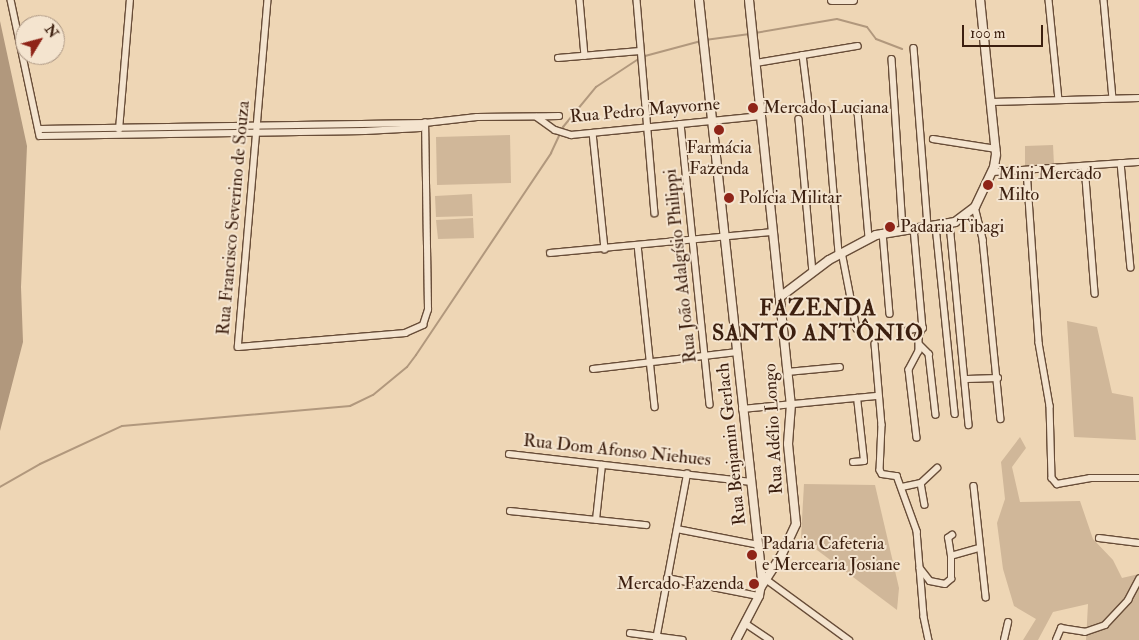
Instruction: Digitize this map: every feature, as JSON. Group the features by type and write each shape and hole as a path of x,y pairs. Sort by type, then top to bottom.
{"street":[{"path":"11,0 40,132 257,127 365,127 477,117 558,116"},
{"path":"119,130 130,0"},
{"name":"Rua Francisco Severino de Souza","path":"268,0 238,348 405,332 423,325 428,310 425,123"},
{"path":"580,0 585,56"},
{"path":"637,0 640,51 650,127 655,213"},
{"name":"Rua Benjamin Gerlach","path":"698,0 713,121 742,409 763,582 759,596 736,640"},
{"name":"Rua Adélio Longo","path":"750,0 790,404 788,444 796,524 763,582"},
{"path":"832,0 853,0"},
{"path":"780,296 840,253 869,238 883,233 950,224 964,217 975,206 992,172 996,149 980,0"},
{"path":"1049,0 1058,100"},
{"path":"1104,0 1113,98"},
{"path":"756,63 858,46"},
{"path":"914,48 928,227"},
{"path":"558,58 640,51"},
{"path":"803,55 809,103"},
{"path":"892,59 903,230"},
{"path":"992,102 1139,98"},
{"path":"828,110 840,253 857,329"},
{"path":"858,112 869,238"},
{"name":"Rua Pedro Mayvorne","path":"536,117 565,134 593,133 761,116"},
{"path":"799,118 813,272"},
{"name":"Rua João Adalgísio Philippi","path":"681,124 710,405"},
{"path":"593,133 605,249"},
{"path":"932,139 996,149"},
{"path":"992,172 1139,162"},
{"path":"1121,163 1131,268"},
{"path":"1085,166 1095,294"},
{"path":"1027,170 1039,343 1050,406 1048,423 1050,473 1057,484 1090,478 1139,478"},
{"path":"975,206 983,240 1001,419"},
{"path":"950,224 967,379 969,425"},
{"path":"936,226 955,414"},
{"path":"914,228 923,328 919,336 920,345 910,370 917,438"},
{"path":"550,253 773,232"},
{"path":"883,233 890,314"},
{"path":"638,245 654,407"},
{"path":"908,330 923,328"},
{"path":"876,344 882,474 894,474 902,487 917,531 918,564 930,640"},
{"path":"920,345 929,354 936,415"},
{"path":"593,369 737,352"},
{"path":"787,372 840,367"},
{"path":"967,379 998,378"},
{"path":"742,409 878,396"},
{"path":"853,462 864,461 857,398"},
{"name":"Rua Dom Afonso Niehues","path":"509,454 751,482"},
{"path":"596,520 602,465"},
{"path":"902,487 921,483 937,468"},
{"path":"656,638 687,474"},
{"path":"921,483 925,505"},
{"path":"974,486 979,548 986,597"},
{"path":"510,511 646,525"},
{"path":"677,529 759,545"},
{"path":"918,564 930,581 945,584 952,579 948,538 952,534"},
{"path":"1098,538 1139,543"},
{"path":"951,556 979,548"},
{"path":"667,578 759,596"},
{"path":"1056,640 1061,628 1085,632 1105,625 1128,600 1139,579"},
{"path":"763,582 849,640"},
{"path":"1004,640 1008,622"},
{"path":"745,623 770,640"},
{"path":"630,633 656,638 683,640"}],"shaded area":[{"path":"0,21 27,146 21,287 23,342 0,431"},
{"path":"510,135 511,183 437,185 436,137"},
{"path":"1053,145 1054,165 1025,166 1025,146"},
{"path":"472,194 473,216 436,217 435,196"},
{"path":"473,218 474,238 438,239 436,220"},
{"path":"1067,321 1097,327 1112,393 1133,397 1136,440 1074,437"},
{"path":"1020,437 1026,448 1012,467 1020,502 1080,501 1093,539 1113,560 1122,578 1139,574 1139,640 1086,640 1088,604 1053,612 1038,640 1023,640 1036,619 1014,606 1003,569 997,523 1005,499 1001,462"},
{"path":"804,484 875,485 899,588 897,610 801,538"}],"waterway":[{"path":"755,33 837,19 867,27 876,39 902,49"},
{"path":"705,40 750,34"},
{"path":"645,56 701,41"},
{"path":"0,487 40,464 122,426 350,406 373,395 407,367 416,355 551,153 563,127 596,87 637,60"}],"place":[{"name":"Mercado Luciana","path":"753,108"},
{"name":"Farmácia Fazenda","path":"719,130"},
{"name":"Mini Mercado Milto","path":"988,185"},
{"name":"Polícia Militar","path":"729,198"},
{"name":"Padaria Tibagi","path":"890,227"},
{"name":"Padaria Cafeteria e Mercearia Josiane","path":"752,555"},
{"name":"Mercado Fazenda","path":"754,584"}],"district":[{"name":"FAZENDA SANTO ANTÔNIO","path":"818,320"}]}
